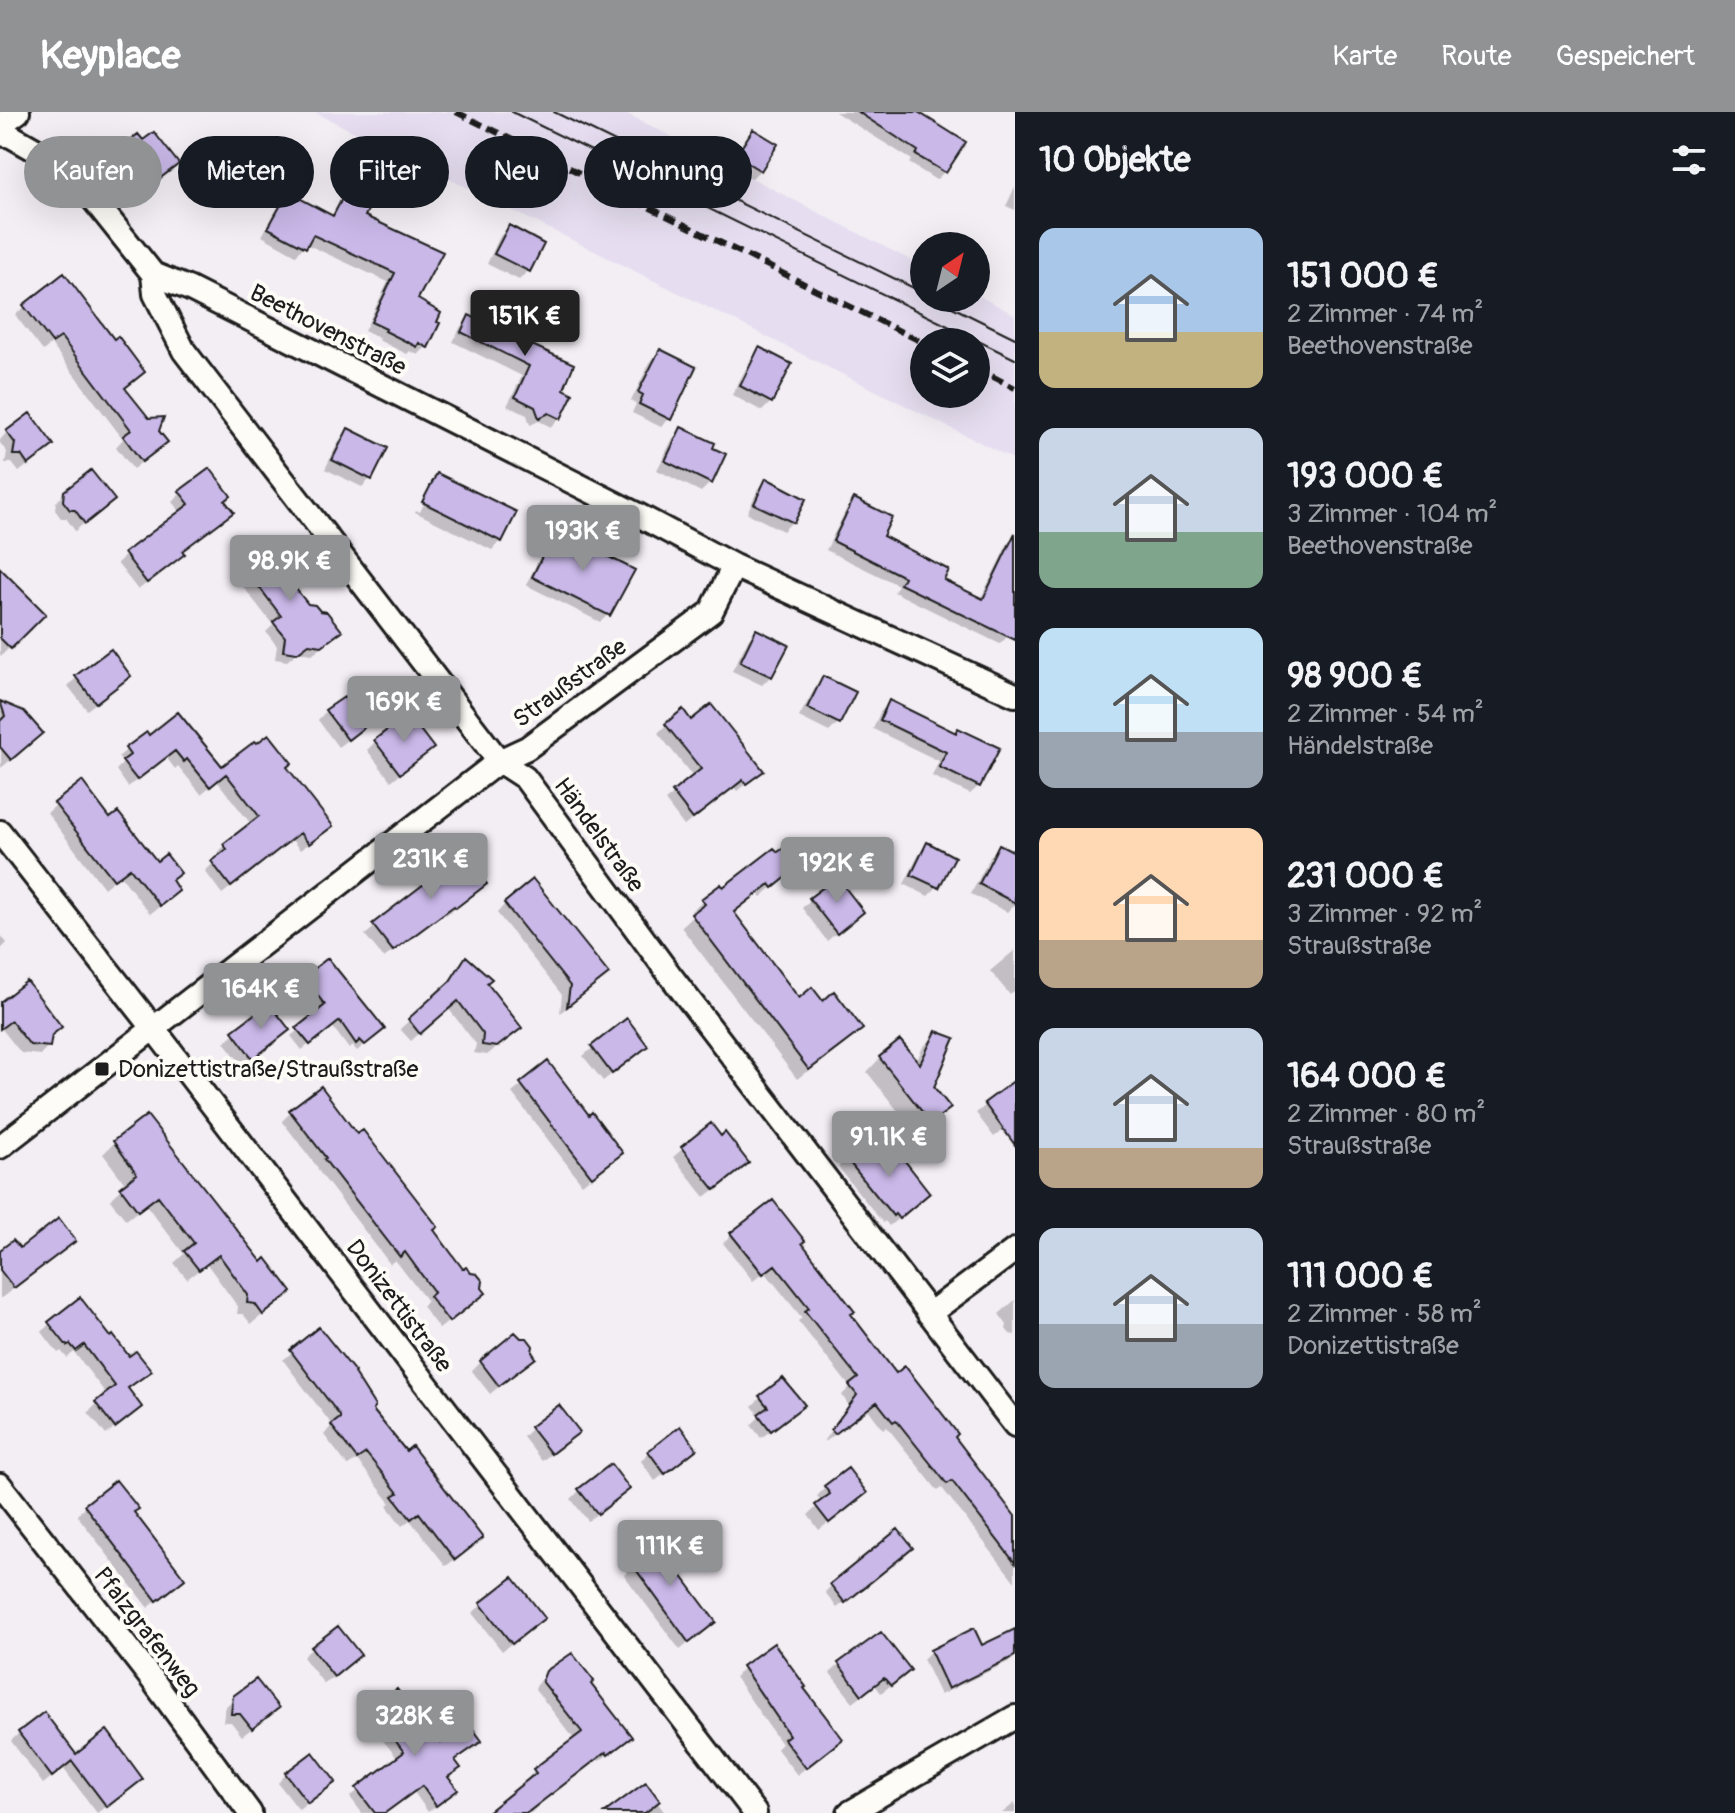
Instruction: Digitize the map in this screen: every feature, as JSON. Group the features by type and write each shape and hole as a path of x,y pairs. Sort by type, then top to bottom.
{"street":[{"path":"0,125 18,112"},
{"name":"Beethovenstraße","path":"0,134 11,136 55,161 89,194 153,274 203,296 734,566 1015,695"},
{"name":"Händelstraße","path":"153,274 155,294 184,351 499,761 525,778 670,975 1015,1425"},
{"name":"Straußstraße","path":"0,1147 499,761 527,748 711,612 734,566"},
{"name":"Donizettistraße","path":"0,832 755,1813"},
{"path":"929,1314 1015,1250"},
{"name":"Pfalzgrafenweg","path":"0,1485 154,1682 250,1813"},
{"path":"849,1813 1015,1717"}],"shaded area":[{"path":"314,112 624,112 670,136 584,136 584,208 752,208 752,178 910,260 910,312 990,312 990,302 1015,315 1015,460 910,408 990,408 990,328 910,328 910,408 507,208 568,208 568,136 465,136 465,187 449,179 449,136 362,136"}],"building":[{"path":"858,112 918,112 966,142 946,173"},
{"path":"753,129 778,144 761,171 752,166 752,136 749,136"},
{"path":"162,142 178,163 162,177"},
{"path":"314,206 333,216 337,208 369,208 365,216 443,252 418,299 441,313 437,322 440,323 428,348 419,343 417,347 371,322 395,273 313,235 306,248 268,228 279,208"},
{"path":"509,225 544,244 530,272 494,254"},
{"path":"64,273 114,339 118,336 145,372 125,388 149,418 164,417 159,431 168,442 142,462 123,436 131,430 61,337 52,343 23,305"},
{"path":"502,293 521,302 517,310 532,318 521,340 574,364 564,389 573,394 561,419 549,413 539,418 535,407 515,397 529,366 461,332 469,315 494,327 496,321 490,317"},
{"path":"759,347 792,364 772,403 740,386"},
{"path":"660,349 696,367 671,420 639,404 643,395 638,392"},
{"path":"30,413 54,445 28,465 21,455 13,455 15,443 6,431"},
{"path":"681,427 715,443 713,448 726,454 712,484 665,461"},
{"path":"348,428 388,448 372,480 332,460"},
{"path":"210,468 231,496 225,501 234,512 182,551 185,554 147,583 124,553 189,504 179,491"},
{"path":"91,470 115,500 85,524 75,510 70,510 63,501 64,491"},
{"path":"437,473 517,512 502,542 422,502"},
{"path":"766,478 806,499 794,523 754,504"},
{"path":"854,498 892,517 883,536 949,570 944,580 983,599 1015,533 1015,640 900,584 904,577 833,541"},
{"path":"555,530 635,570 610,616 532,577"},
{"path":"270,542 291,569 284,574 308,604 327,612 342,631 322,646 309,644 297,653 283,651 285,637 273,622 281,616 242,564"},
{"path":"0,568 46,614 11,649 0,638"},
{"path":"756,629 789,645 772,677 740,662"},
{"path":"111,649 131,676 96,703 75,676"},
{"path":"823,676 856,692 840,724 807,708"},
{"path":"344,697 366,726 348,740 325,710"},
{"path":"889,700 956,733 958,728 1000,748 980,787 939,767 946,752 880,720"},
{"path":"0,701 24,711 43,733 11,760 0,747 0,721 5,716"},
{"path":"711,704 764,771 746,784 743,780 693,819 672,792 701,769 665,724 683,709 691,720"},
{"path":"178,712 222,766 269,734 292,763 287,767 333,826 309,844 300,833 231,887 211,861 227,849 223,844 259,816 226,774 210,787 187,759 184,762 175,751 137,780 122,761 130,755 125,748 147,732 149,735"},
{"path":"408,714 434,748 400,774 374,740"},
{"path":"82,781 110,818 118,812 157,861 166,854 181,873 172,880 179,891 160,906 130,868 114,880 54,803"},
{"path":"927,842 955,857 939,888 911,875"},
{"path":"789,844 804,863 773,888 770,884 734,912 799,998 812,987 823,1001 834,991 863,1029 809,1070 691,914 705,904 701,899 721,884 723,887 774,848 778,852"},
{"path":"999,844 1015,852 1015,903 979,884"},
{"path":"461,850 487,884 393,951 372,924 433,877 430,874"},
{"path":"837,877 864,912 837,934 809,898"},
{"path":"533,879 609,974 567,1007 570,986 504,903"},
{"path":"466,956 492,979 487,983 522,1028 497,1047 482,1045 483,1034 458,1001 420,1034 408,1019 450,981"},
{"path":"328,958 385,1029 365,1045 360,1040 356,1044 340,1021 310,1045 296,1028 325,1005 303,977"},
{"path":"27,981 62,1027 52,1035 50,1047 30,1045 11,1021 0,1029 0,1002"},
{"path":"269,1003 290,1030 253,1059 232,1031"},
{"path":"627,1018 648,1046 612,1074 591,1046"},
{"path":"936,1031 955,1038 934,1087 951,1108 931,1123 879,1057 900,1040 920,1064"},
{"path":"548,1061 623,1153 592,1177 520,1083"},
{"path":"1015,1080 1015,1145 984,1103"},
{"path":"321,1086 357,1134 363,1130 438,1227 434,1230 463,1269 466,1267 483,1281 482,1288 486,1293 449,1322 429,1296 434,1292 405,1252 400,1257 289,1110"},
{"path":"147,1115 262,1262 266,1258 292,1292 263,1315 255,1304 247,1303 248,1295 219,1255 199,1270 184,1251 194,1243 158,1196 138,1211 120,1187 137,1174 113,1141"},
{"path":"711,1123 721,1136 725,1132 749,1163 715,1190 681,1147"},
{"path":"866,1141 880,1159 894,1147 930,1193 899,1219 895,1214 893,1216 845,1157"},
{"path":"773,1200 855,1312 851,1314 896,1373 905,1366 958,1434 955,1437 1015,1516 1015,1563 952,1481 947,1484 896,1420 893,1422 877,1402 835,1434 831,1430 857,1395 849,1385 858,1378 805,1311 809,1308 775,1265 763,1274 730,1233"},
{"path":"59,1218 76,1241 14,1288 0,1270 0,1250 13,1240 20,1248"},
{"path":"80,1297 129,1356 136,1351 152,1371 128,1388 142,1407 115,1428 95,1402 115,1386 84,1345 76,1351 70,1344 67,1346 48,1322"},
{"path":"319,1327 355,1372 375,1406 373,1410 406,1451 412,1446 483,1538 455,1560 419,1513 411,1519 393,1496 398,1493 366,1453 357,1459 331,1425 340,1416 290,1350"},
{"path":"515,1332 521,1338 527,1338 536,1358 499,1386 480,1361"},
{"path":"783,1378 805,1405 771,1431 758,1414 768,1407 759,1396"},
{"path":"559,1405 580,1432 551,1454 530,1427"},
{"path":"680,1426 697,1449 665,1474 648,1451"},
{"path":"611,1464 630,1489 598,1514 578,1489"},
{"path":"848,1468 867,1493 829,1523 815,1505 830,1494 824,1486"},
{"path":"116,1480 139,1509 134,1512 185,1579 157,1601 84,1505"},
{"path":"898,1529 913,1548 845,1603 830,1584"},
{"path":"649,1532 716,1622 689,1643 632,1564 635,1562 626,1550"},
{"path":"513,1577 545,1618 512,1644 480,1603"},
{"path":"338,1626 361,1655 334,1677 311,1647"},
{"path":"974,1628 982,1645 1015,1629 1015,1656 948,1689 930,1650"},
{"path":"881,1632 911,1670 891,1686 884,1678 862,1695 838,1663"},
{"path":"774,1643 843,1739 806,1768 784,1739 789,1735 742,1666"},
{"path":"572,1653 594,1681 591,1684 632,1737 608,1755 606,1752 527,1813 486,1813 536,1773 533,1769 582,1732 542,1681 546,1671"},
{"path":"256,1679 279,1708 252,1729 240,1714 231,1714 233,1696"},
{"path":"397,1689 441,1742 467,1721 482,1741 455,1760 461,1768 448,1777 458,1790 436,1806 422,1786 385,1813 375,1813 356,1788 404,1752 371,1709"},
{"path":"44,1712 76,1754 107,1730 143,1779 107,1807 72,1761 52,1777 18,1732"},
{"path":"313,1752 336,1782 308,1803 285,1773"},
{"path":"646,1782 660,1801 645,1813 604,1813"}],"tram line":[{"path":"512,112 1015,359"},
{"path":"554,112 910,286"},
{"path":"962,312 1015,338"}],"railway":[{"path":"456,112 910,336"},
{"path":"990,375 1015,388"}],"place":[{"name":"Donizettistraße/Straußstraße","path":"102,1069"}]}
